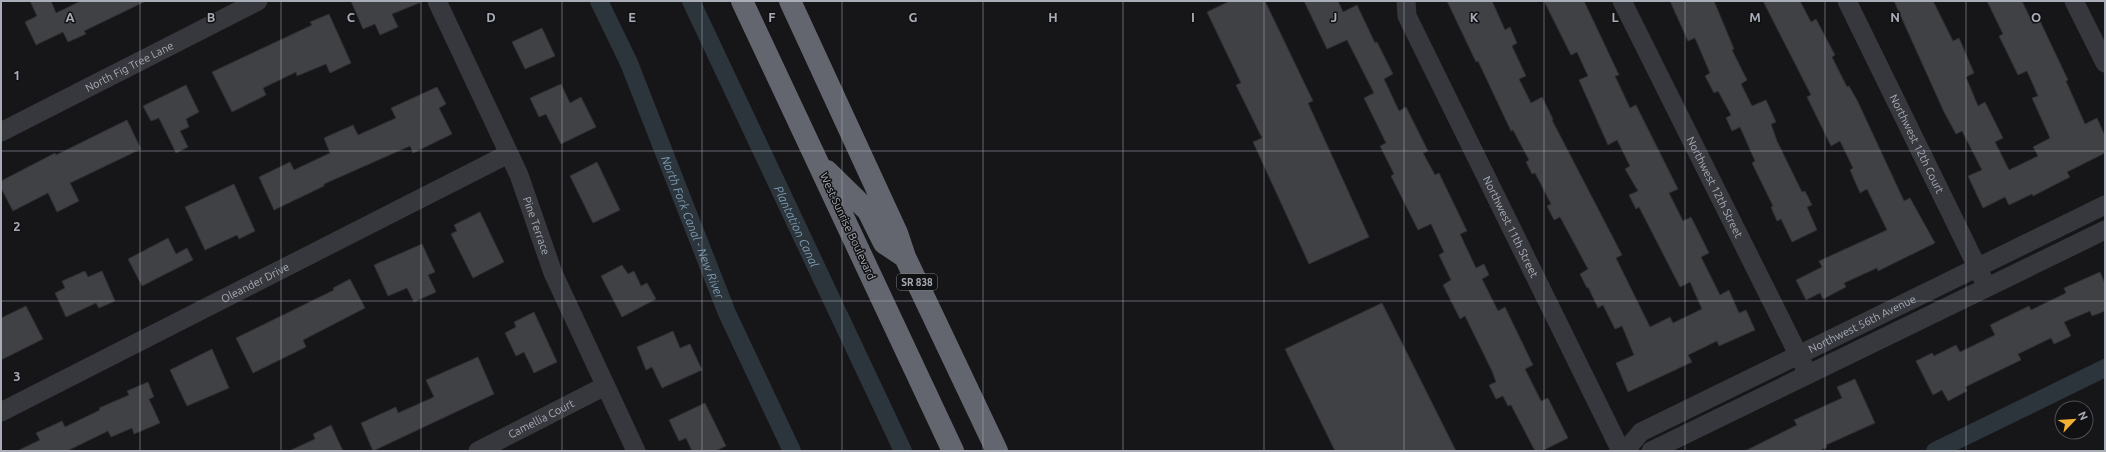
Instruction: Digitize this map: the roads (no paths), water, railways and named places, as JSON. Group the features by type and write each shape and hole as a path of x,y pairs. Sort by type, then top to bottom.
{"highway":[{"name":"West Sunrise Boulevard","path":"742,1 953,451"},
{"name":"SR 838","path":"790,1 897,233 905,257 997,451"},
{"path":"817,160 868,212 884,243 905,257"}],"street":[{"name":"North Fig Tree Lane","path":"1,132 258,1"},
{"name":"Pine Terrace","path":"437,1 528,199 553,273 636,451"},
{"name":"Northwest 11th Street","path":"1406,1 1407,16 1621,451"},
{"name":"Northwest 12th Street","path":"1622,1 1808,374"},
{"name":"Northwest 12th Court","path":"1847,1 1988,287"},
{"path":"2074,1 2105,63"},
{"name":"Oleander Drive","path":"1,412 508,154"},
{"name":"Northwest 56th Avenue","path":"1625,451 1641,432 2105,206"},
{"name":"Northwest 56th Avenue","path":"1651,451 2105,230"},
{"name":"Camellia Court","path":"478,451 605,386"}],"waterway":[{"name":"North Fork Canal - New River","path":"599,1 629,63 727,313 792,451"},
{"name":"Plantation Canal","path":"691,1 903,451"},
{"path":"1935,451 2105,368"}]}
